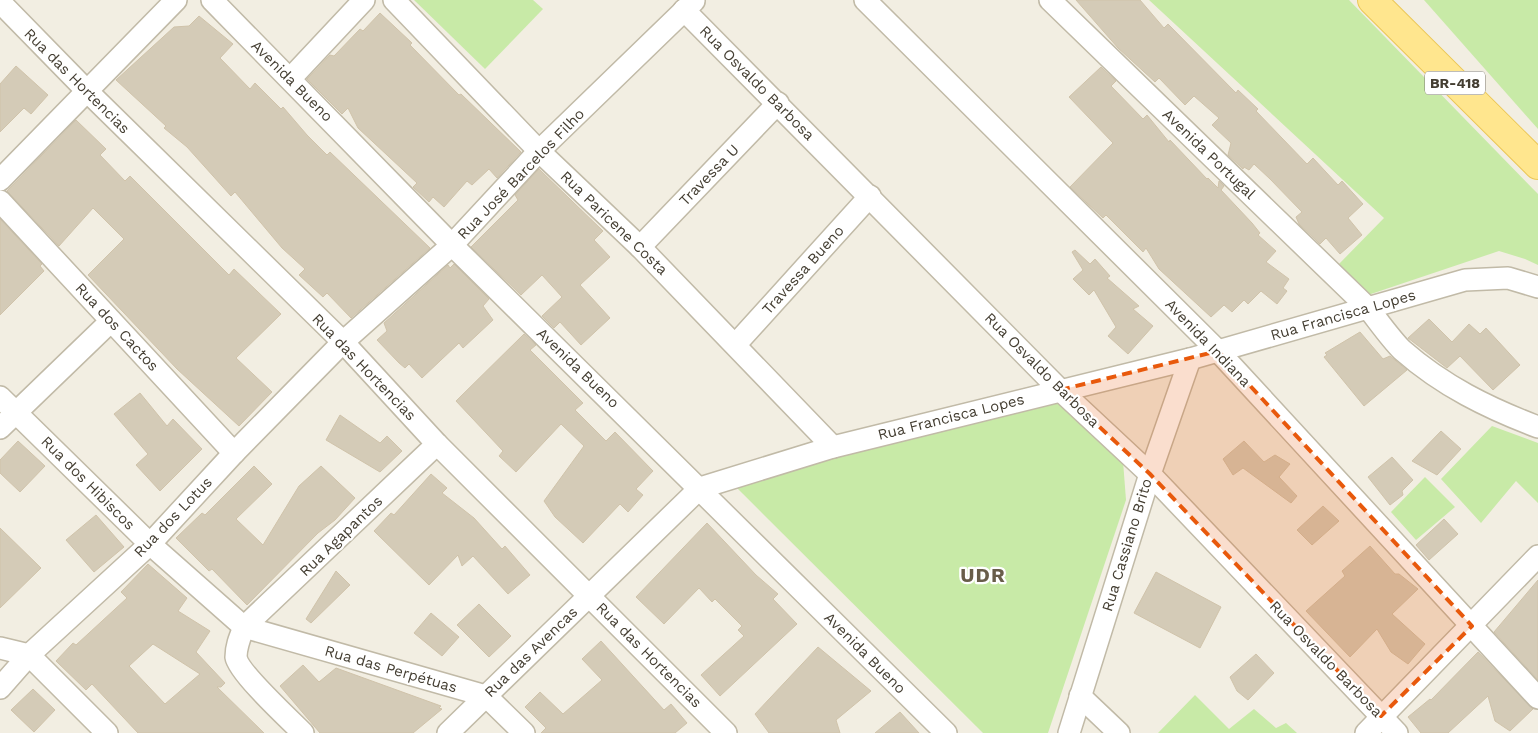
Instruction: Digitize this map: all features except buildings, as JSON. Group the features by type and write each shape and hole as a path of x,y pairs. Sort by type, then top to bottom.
{"main road":[{"name":"BR-418","path":"1372,0 1538,165"}],"street":[{"path":"0,180 176,0"},
{"name":"Avenida Bueno","path":"212,0 452,245 946,733"},
{"path":"290,79 364,0"},
{"name":"Rua Paricene Costa","path":"394,0 539,152 640,247 736,344 833,447"},
{"name":"Avenida Indiana","path":"865,0 1218,351 1538,698"},
{"name":"Avenida Portugal","path":"1050,0 1368,308 1401,348 1442,381 1493,410 1538,427"},
{"name":"Rua das Hortencias","path":"0,2 88,92 343,342 437,444 726,733"},
{"name":"Rua José Barcelos Filho","path":"343,342 452,245 539,152 690,5"},
{"name":"Rua Osvaldo Barbosa","path":"690,5 778,102 1060,390 1150,474 1397,733"},
{"name":"Travessa U","path":"640,247 778,102"},
{"name":"Travessa Bueno","path":"736,344 870,196"},
{"name":"Rua dos Cactos","path":"0,201 234,453"},
{"name":"Rua Francisca Lopes","path":"700,488 833,447 1190,359 1465,280 1508,278 1538,288"},
{"path":"0,428 111,321"},
{"name":"Rua dos Lotus","path":"0,688 29,655 150,544 234,453 343,342"},
{"name":"Rua Cassiano Brito","path":"1070,733 1150,474 1190,359"},
{"name":"Rua dos Hibiscos","path":"0,397 150,544 244,628"},
{"name":"Rua Agapantos","path":"244,628 437,444"},
{"name":"Rua das Avencas","path":"448,733 700,488"},
{"path":"1366,733 1538,556"},
{"path":"244,628 237,644 236,659 243,672 302,733"},
{"name":"Rua das Perpétuas","path":"244,628 486,696 524,733"},
{"path":"0,648 29,655 107,733"},
{"path":"1080,696 1119,733"}],"highlighted area":[{"path":"1218,351 1472,626 1381,716 1150,474 1060,390"}],"green space":[{"path":"414,0 533,0 543,9 485,69"},
{"path":"1149,0 1349,0 1538,194 1538,265 1499,251 1368,295 1339,264 1384,218"},
{"path":"1424,0 1538,0 1538,129"},
{"path":"1055,397 1123,461 1126,500 1048,733 983,733 735,486"},
{"path":"1492,426 1538,443 1538,503 1516,481 1481,523 1441,479"},
{"path":"1425,477 1455,507 1416,540 1391,512"},
{"path":"1195,695 1229,729 1254,709 1276,728 1286,723 1297,733 1158,733"}],"district":[{"name":"UDR","path":"983,575"}]}
